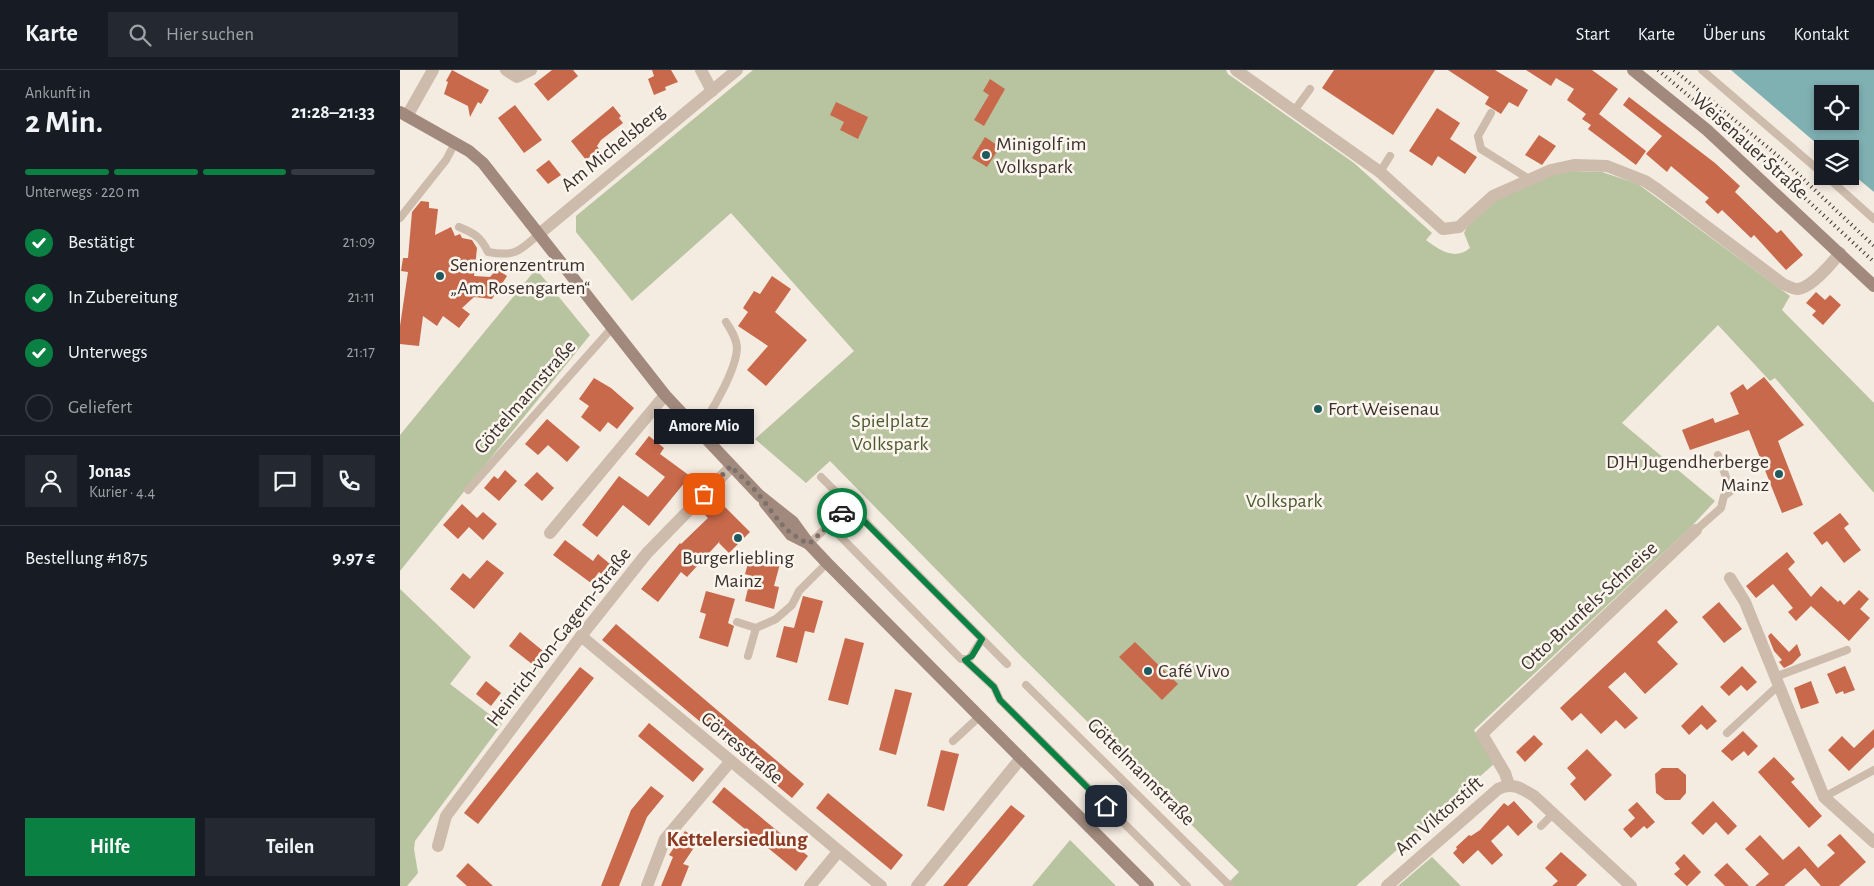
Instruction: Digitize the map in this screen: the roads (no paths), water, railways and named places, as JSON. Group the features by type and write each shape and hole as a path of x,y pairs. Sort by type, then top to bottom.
{"street":[{"path":"433,70 404,114 455,143 483,163 665,395 697,431 759,495 793,522 809,544 827,563 1148,886"},
{"path":"506,70 517,77 531,70"},
{"path":"701,70 712,91"},
{"name":"Am Michelsberg","path":"539,234 737,70"},
{"path":"1236,70 1380,172 1437,225 1451,230 1459,228 1493,196 1529,179 1551,170 1574,165 1607,166 1630,174 1657,188 1767,273 1791,287 1798,289 1810,284 1840,253"},
{"name":"Weisenauer Straße","path":"1632,70 1708,130 1874,286"},
{"path":"550,533 665,395"},
{"name":"Heinrich-von-Gagern-Straße","path":"438,846 446,816 582,636 647,553 731,466"},
{"name":"Otto-Brunfels-Schneise","path":"1509,785 1505,773 1482,734 1696,530"},
{"path":"1730,578 1746,602 1824,797 1874,842"},
{"name":"Görresstraße","path":"582,636 880,886"},
{"path":"917,886 1021,758"},
{"path":"647,886 665,839 730,762"},
{"name":"Am Viktorstift","path":"1387,886 1498,789 1509,785 1519,786 1534,796 1631,886"},
{"path":"810,886 838,852"}],"lane":[{"path":"1702,70 1814,166"},
{"path":"1294,111 1310,89"},
{"path":"1491,113 1478,136 1481,149 1529,179"},
{"path":"400,218 446,160 455,143"},
{"path":"1380,172 1390,156"},
{"path":"1836,185 1874,219"},
{"path":"458,228 476,234 482,240 488,252 506,256 516,253 539,234"},
{"path":"697,431 713,409 736,355 735,337 726,322"},
{"name":"Göttelmannstraße","path":"468,490 612,328"},
{"name":"Otto-Brunfels-Schneise","path":"1696,530 1721,508 1724,496 1732,491 1718,455"},
{"path":"821,477 1007,664"},
{"path":"809,544 849,506"},
{"path":"829,525 994,687 1000,700 1187,886"},
{"path":"738,622 756,628 776,619 792,605 799,591 827,563"},
{"path":"748,656 756,628"},
{"path":"965,660 972,656 982,639"},
{"path":"1727,732 1777,681 1847,650"},
{"name":"Göttelmannstraße","path":"1026,684 1230,886"},
{"path":"952,741 980,716"},
{"path":"1824,797 1874,770"},
{"path":"1541,826 1553,814"}],"water":[{"path":"1731,70 1874,70 1874,192 1859,180 1859,140 1814,141"}],"railway":[{"path":"1658,70 1751,148 1874,262"},
{"path":"1674,70 1783,160 1874,246"}],"place":[{"name":"Minigolf im Volkspark","path":"986,155"},
{"name":"Seniorenzentrum „Am Rosengarten“","path":"440,276"},
{"name":"Fort Weisenau","path":"1318,409"},
{"name":"DJH Jugendherberge Mainz","path":"1779,474"},
{"name":"Amore Mio","path":"704,494"},
{"name":"Burgerliebling Mainz","path":"738,538"},
{"name":"Café Vivo","path":"1148,671"}],"district":[{"name":"Kettelersiedlung","path":"737,839"}],"park label":[{"name":"Spielplatz Volkspark","path":"890,432"},
{"name":"Volkspark","path":"1284,501"}]}
